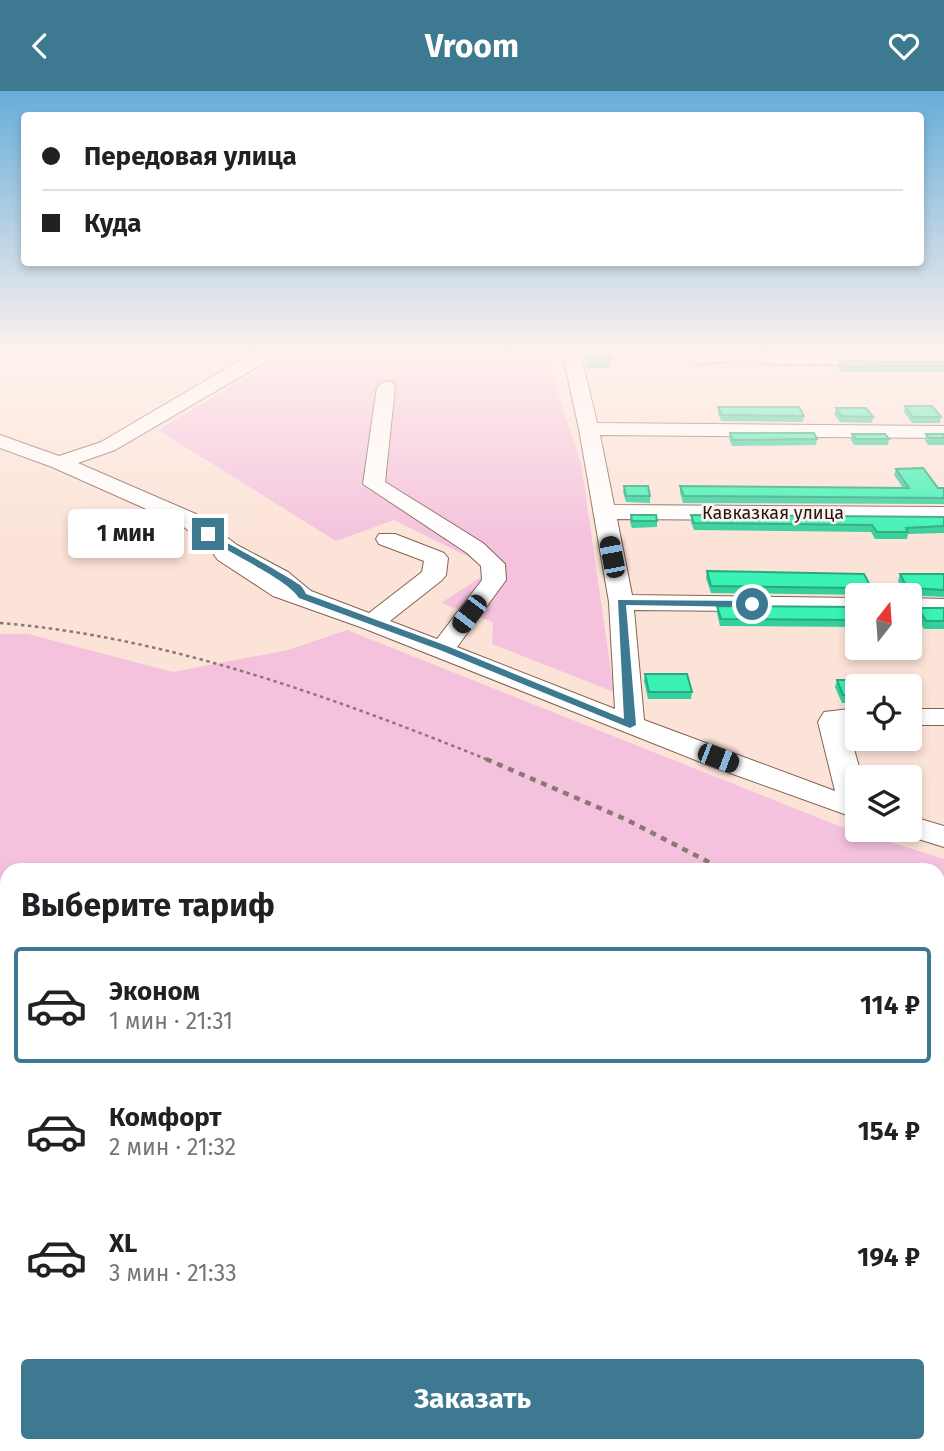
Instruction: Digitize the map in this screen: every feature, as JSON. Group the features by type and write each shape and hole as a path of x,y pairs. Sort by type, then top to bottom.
{"street":[{"path":"59,463 108,446 162,414"},
{"path":"383,414 374,484 475,548 492,564 494,580 443,648"},
{"path":"586,414 621,602 630,725"},
{"path":"589,429 944,432"},
{"path":"0,441 59,463 188,519 229,549 242,553 258,571 288,595 302,596 443,648 630,725 845,805"},
{"name":"Кавказкая улица","path":"603,512 944,514"},
{"path":"373,622 434,575 436,558 387,539"},
{"path":"621,602 845,605"},
{"path":"922,605 944,606"},
{"path":"845,717 834,717 832,722 845,769"},
{"path":"922,717 944,717"},
{"path":"922,830 944,837"}],"path":[{"path":"0,623 33,625 129,641 243,672 392,721 612,813 710,863"}],"shaded area":[{"path":"184,414 565,414 581,463 614,692 492,644 493,622 441,603 493,569 394,520 336,541 158,430"},
{"path":"347,630 845,828 845,842 890,842 944,859 944,863 0,863 0,634 28,634 173,672 288,650"}],"building":[{"path":"803,414 804,416 722,415"},
{"path":"871,414 873,417 841,416"},
{"path":"911,414 939,414 941,417 913,417"},
{"path":"730,433 814,433 817,439 733,440"},
{"path":"852,434 885,434 889,439 856,439"},
{"path":"926,434 944,434 944,438 929,438"},
{"path":"923,468 938,488 944,488 944,498 684,496 680,486 909,488 896,469"},
{"path":"624,486 648,486 650,496 626,496"},
{"path":"631,515 656,515 657,521 632,521"},
{"path":"691,515 944,517 944,526 906,528 908,532 877,532 872,525 694,523"},
{"path":"707,571 864,574 869,583 845,583 845,588 711,586"},
{"path":"900,574 944,574 944,590 922,589 922,583 905,583"},
{"path":"717,606 845,607 845,620 721,619"},
{"path":"922,608 944,608 944,621 926,621"},
{"path":"645,674 687,674 692,692 649,692"},
{"path":"837,680 845,680 843,695"}],"route":[{"path":"208,534 298,588 302,596 443,648 630,725 621,602 752,604"}]}
